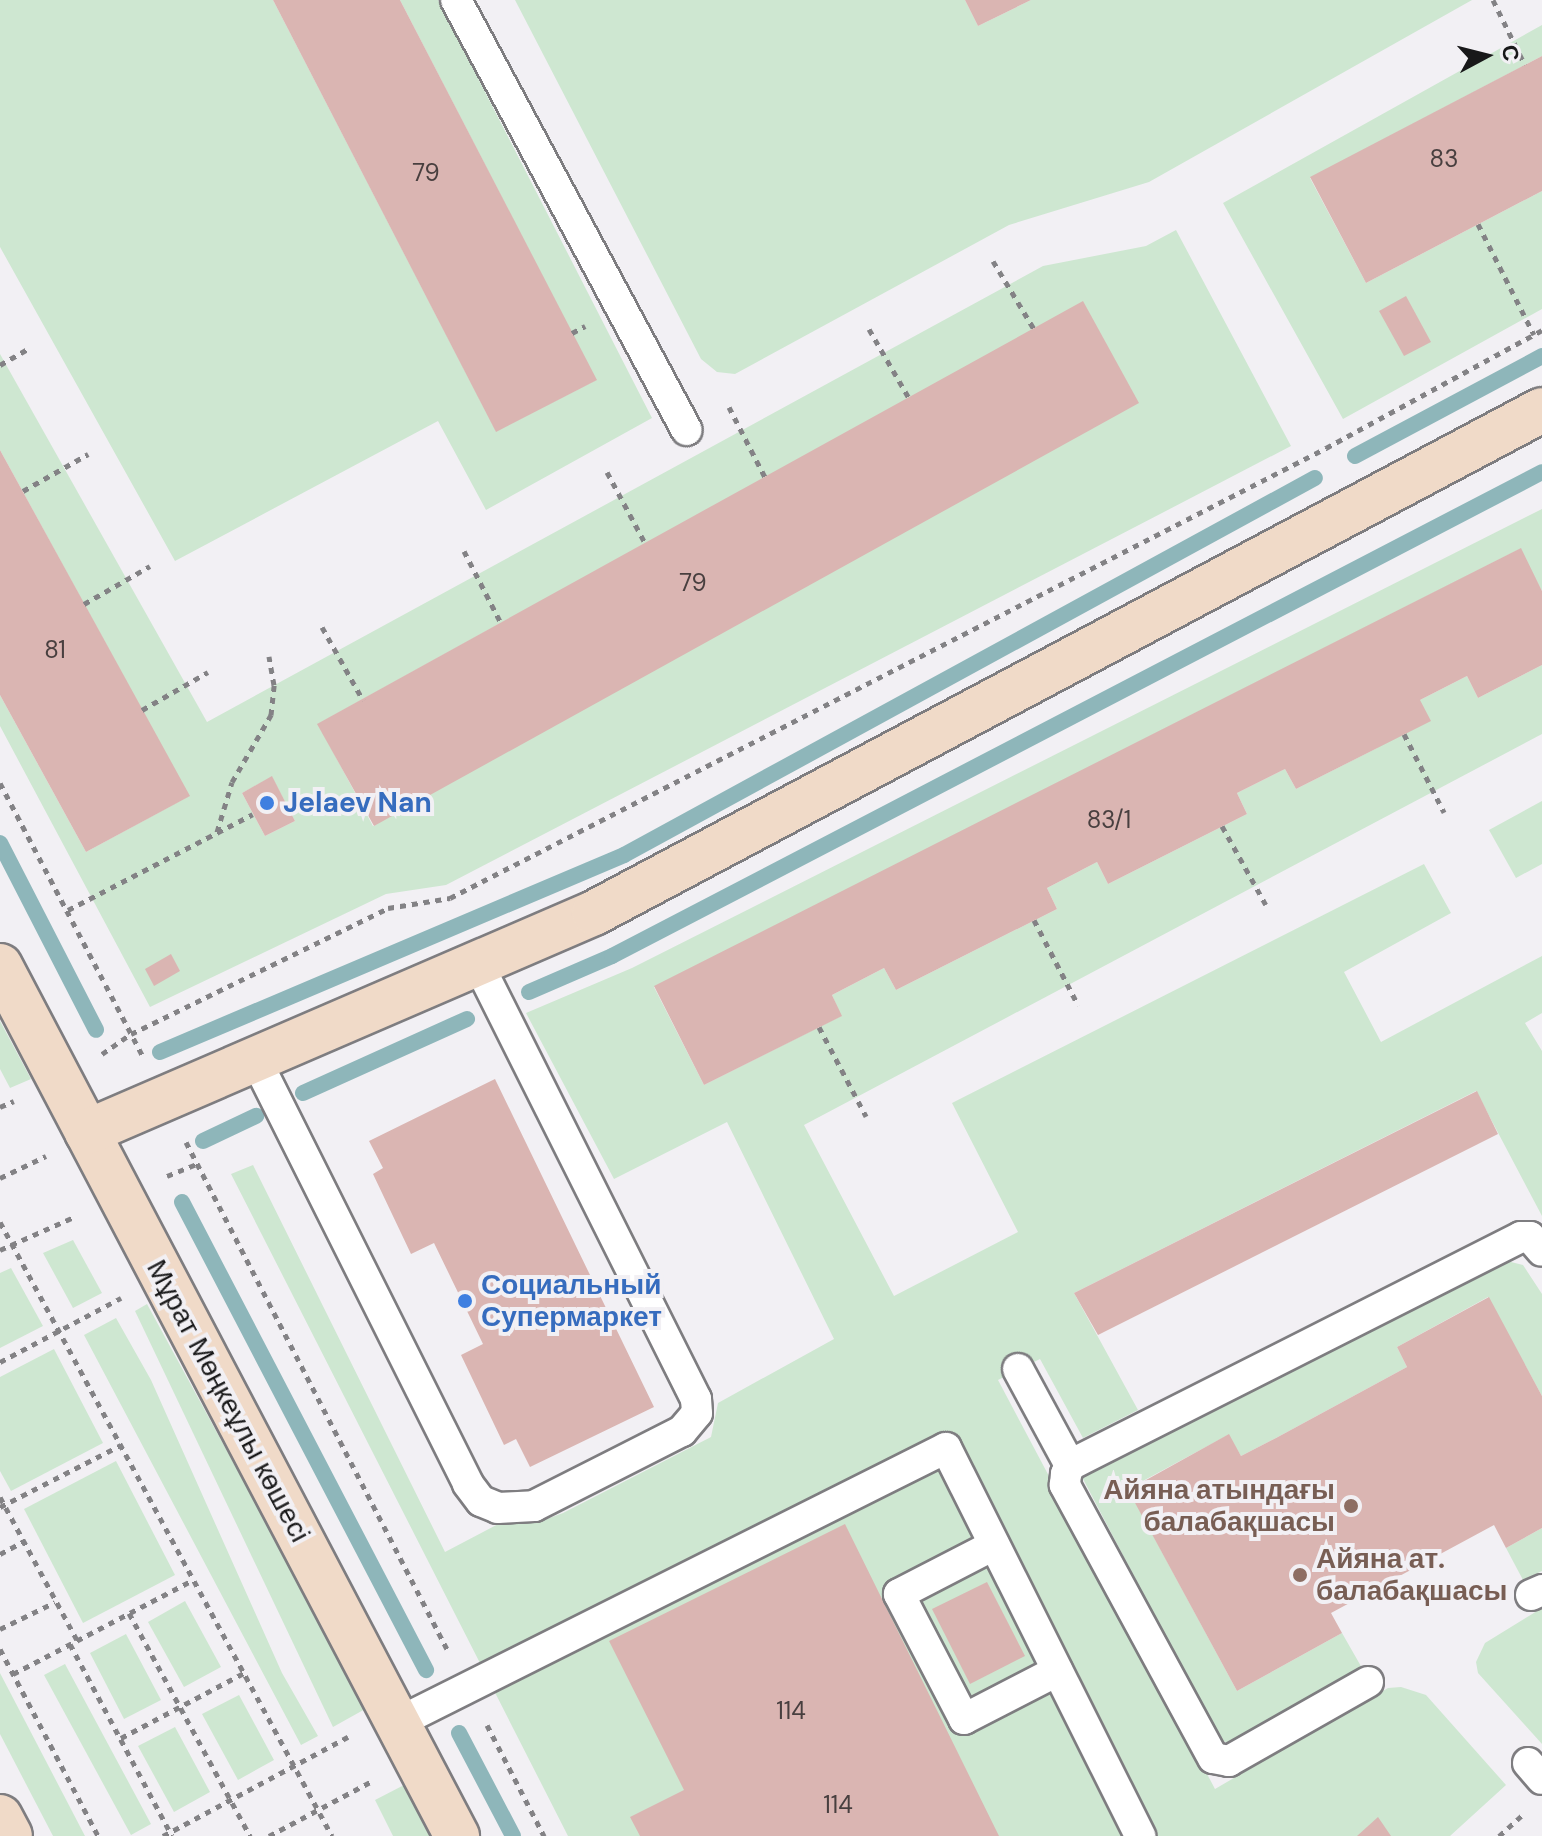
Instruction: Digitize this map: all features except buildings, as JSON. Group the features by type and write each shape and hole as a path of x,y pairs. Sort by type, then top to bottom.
{"street":[{"path":"70,1142 163,1097 594,913 1542,410"},
{"name":"Мұрат Мөңкеұлы көшесі","path":"0,966 70,1142 379,1726 457,1836"},
{"path":"0,1817 10,1836"}],"lane":[{"path":"456,0 687,430"},
{"path":"255,1058 468,1484 481,1501 498,1508 534,1506 682,1431 697,1413 696,1399 478,963"},
{"path":"1070,1465 1521,1237 1530,1237 1542,1251"},
{"path":"1018,1369 1070,1465 1065,1485 1213,1758 1229,1761 1368,1682"},
{"path":"379,1726 467,1688 946,1448 1140,1836"},
{"path":"994,1545 899,1594 964,1719 1057,1671"}],"path":[{"path":"1493,0 1525,65"},
{"path":"1478,224 1534,335"},
{"path":"993,261 1034,329"},
{"path":"869,329 909,398"},
{"path":"89,1063 131,1034 388,908 450,898 1326,448 1542,330"},
{"path":"0,365 30,348"},
{"path":"729,407 765,477"},
{"path":"23,491 88,454"},
{"path":"607,472 645,543"},
{"path":"464,551 501,623"},
{"path":"84,604 150,566"},
{"path":"322,627 363,700"},
{"path":"217,832 232,782 271,715 274,685 269,656"},
{"path":"142,710 208,672"},
{"path":"1404,734 1444,812"},
{"path":"0,783 544,1836"},
{"path":"68,910 253,814"},
{"path":"1222,826 1266,905"},
{"path":"1034,920 1078,1005"},
{"path":"819,1027 866,1116"},
{"path":"0,1178 70,1142"},
{"path":"155,1181 197,1164"},
{"path":"0,1250 83,1213"},
{"path":"0,1222 332,1836"},
{"path":"0,1362 126,1295"},
{"path":"2,1506 121,1445"},
{"path":"0,1497 2,1506 77,1640"},
{"path":"0,1554 24,1541"},
{"path":"13,1674 193,1580"},
{"path":"0,1629 55,1602"},
{"path":"129,1613 250,1836"},
{"path":"70,1644 171,1834"},
{"path":"0,1649 98,1836"},
{"path":"121,1738 244,1673"},
{"path":"163,1836 294,1766 379,1726"},
{"path":"269,1836 383,1775"}],"green space":[{"path":"0,0 273,0 496,431 596,380 400,0 438,0 652,418 486,510 438,421 175,561 0,247"},
{"path":"515,0 965,0 978,26 1031,0 1472,0 1149,182 1009,225 735,374 717,372 701,359"},
{"path":"1542,25 1542,56 1310,178 1366,283 1542,191 1542,309 1343,419 1223,203"},
{"path":"1176,230 1291,446 446,885 386,894 150,1007 0,726 0,695 86,852 189,796 0,450 0,354 207,722 1043,266 1146,246","holes":["909,398 374,826 373,826 318,724","272,777 295,821 265,836 242,793"]},
{"path":"1542,509 1542,591 1520,549 654,987 704,1085 841,1016 832,995 884,968 896,990 1057,909 1047,888 1097,862 1108,884 1247,814 1237,793 1285,769 1296,789 1377,748 1420,700 1467,676 1478,698 1542,665 1542,734 804,1125 894,1296 1018,1232 952,1103 1424,864 1451,913 1344,972 1381,1042 1542,956 1542,1013 1525,1023 1542,1051 1542,1216 1476,1091 1074,1293 1138,1410 1083,1438 1040,1359 998,1380 1215,1789 1388,1688 1401,1687 1426,1695 1506,1785 1450,1836 568,1836 231,1174 253,1165 445,1552 504,1521 544,1520 563,1513 711,1437 718,1403 834,1339 727,1122 614,1179 526,1013 632,968"},
{"path":"1542,801 1542,864 1516,878 1489,830"},
{"path":"0,1021 31,1079 10,1088 0,1069"},
{"path":"73,1240 102,1293 73,1308 43,1253"},
{"path":"1507,1261 1523,1265 1542,1294 1542,1396 1488,1297 1397,1347 1407,1367 1276,1438 1241,1456 1228,1435 1128,1489 1237,1691 1342,1633 1362,1668 1233,1743 1220,1741 1082,1477"},
{"path":"11,1268 43,1326 0,1348 0,1273"},
{"path":"147,1304 367,1708 333,1727 135,1311"},
{"path":"116,1318 151,1380 282,1673 318,1736 301,1745 84,1335"},
{"path":"54,1349 103,1443 11,1491 0,1471 0,1377"},
{"path":"116,1461 175,1575 83,1623 24,1509"},
{"path":"1542,1528 1542,1571 1523,1580 1506,1548"},
{"path":"185,1601 221,1667 184,1687 148,1622"},
{"path":"1542,1608 1542,1744 1478,1673 1476,1662 1485,1643"},
{"path":"126,1634 161,1700 124,1719 90,1653"},
{"path":"65,1664 151,1824 131,1835 44,1675"},
{"path":"0,1673 85,1836 53,1836 0,1734"},
{"path":"239,1695 274,1760 238,1780 202,1714"},
{"path":"175,1727 210,1792 174,1812 138,1746"},
{"path":"406,1784 433,1836 393,1836 375,1800"}],"waterway":[{"path":"1355,456 1542,356"},
{"path":"529,992 612,956 1542,472"},
{"path":"160,1052 624,855 1315,478"},
{"path":"0,843 96,1030"},
{"path":"303,1093 467,1019"},
{"path":"203,1141 256,1116"},
{"path":"182,1202 426,1670"},
{"path":"459,1733 513,1836"}],"place":[{"name":"Jelaev Nan","path":"267,803"},
{"name":"Социальный Супермаркет","path":"465,1301"},
{"name":"Айяна атындағы балабақшасы","path":"1351,1506"},
{"name":"Айяна ат. балабақшасы","path":"1300,1575"}]}
